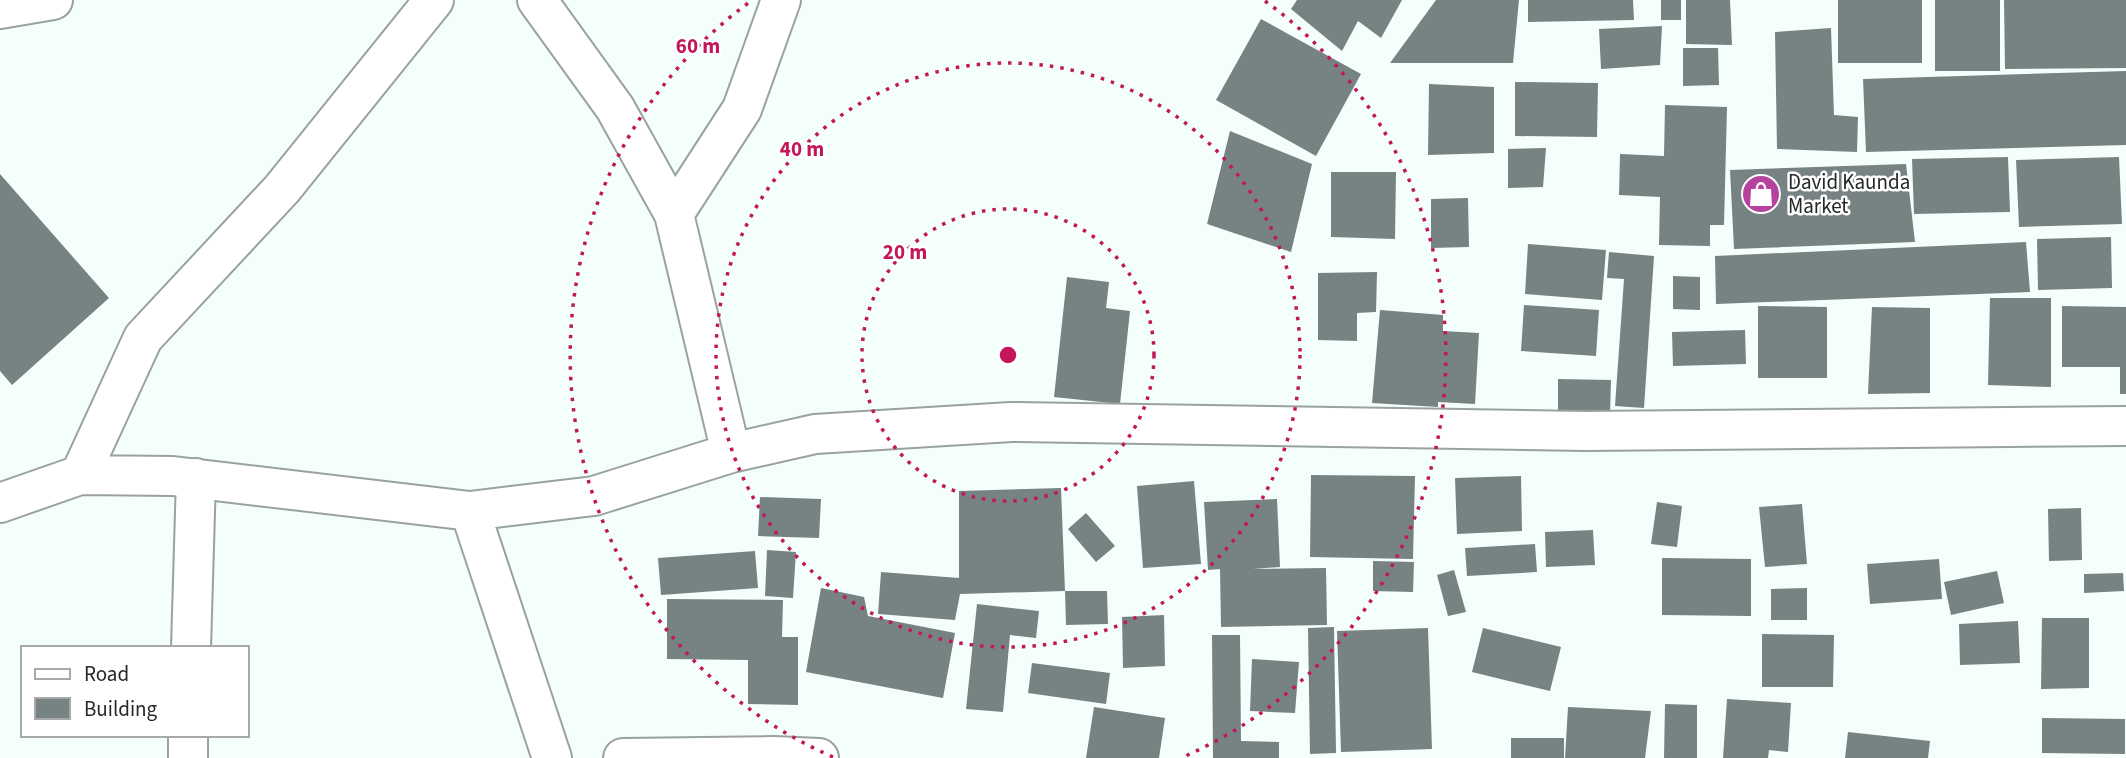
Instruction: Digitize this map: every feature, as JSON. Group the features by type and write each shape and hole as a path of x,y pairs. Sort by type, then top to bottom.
{"street":[{"path":"0,9 53,0"},
{"path":"80,475 143,338 282,189 434,0"},
{"path":"537,0 615,108 674,214 731,453"},
{"path":"674,214 742,109 780,0"},
{"path":"0,503 80,475 173,476 470,511 594,496 731,453 815,434 1011,422 1585,431 2126,426"},
{"path":"191,646 196,478"},
{"path":"470,511 552,758"},
{"path":"188,737 188,758"},
{"path":"623,758 819,758"}],"building":[{"path":"1297,0 1402,0 1381,38 1358,21 1342,51 1291,9"},
{"path":"1436,0 1519,0 1513,63 1390,63"},
{"path":"1528,0 1633,0 1634,20 1528,22"},
{"path":"1661,0 1681,0 1681,20 1661,20"},
{"path":"1686,0 1730,0 1732,45 1686,44"},
{"path":"1838,0 1922,0 1922,63 1838,63"},
{"path":"1935,0 2000,0 2000,71 1935,71"},
{"path":"2004,0 2126,0 2126,68 2005,69"},
{"path":"1261,19 1361,74 1316,156 1216,100"},
{"path":"1662,26 1660,65 1601,69 1599,29"},
{"path":"1831,28 1834,115 1858,117 1857,152 1777,149 1775,32"},
{"path":"1683,48 1718,48 1719,85 1683,86"},
{"path":"2126,71 2126,145 1866,152 1863,79"},
{"path":"1515,82 1598,83 1597,137 1515,136"},
{"path":"1429,84 1494,87 1494,153 1428,155"},
{"path":"1665,105 1727,107 1724,225 1710,225 1710,246 1659,245 1660,197 1619,195 1620,154 1664,156"},
{"path":"1230,131 1312,164 1291,252 1207,224"},
{"path":"1546,148 1543,187 1508,188 1508,149"},
{"path":"2008,157 2010,212 1914,214 1912,159"},
{"path":"2119,157 2122,224 2019,227 2016,160"},
{"path":"1906,164 1915,242 1734,249 1730,170"},
{"path":"1331,172 1396,172 1395,239 1331,237"},
{"path":"0,174 109,298 12,385 0,371"},
{"path":"1468,198 1469,247 1431,248 1431,199"},
{"path":"2111,237 2112,288 2038,290 2037,239"},
{"path":"2026,242 2030,292 1716,304 1715,256"},
{"path":"1528,244 1606,250 1602,300 1525,294"},
{"path":"1609,252 1654,256 1644,408 1615,406 1624,279 1607,278"},
{"path":"1377,272 1376,312 1357,313 1357,341 1318,340 1318,273"},
{"path":"1673,276 1700,277 1700,310 1673,309"},
{"path":"1067,277 1109,282 1106,308 1130,311 1120,404 1054,397"},
{"path":"1990,298 2051,298 2051,387 1988,385"},
{"path":"1524,305 1599,310 1596,356 1521,351"},
{"path":"1758,306 1827,307 1827,378 1758,378"},
{"path":"2062,306 2126,307 2126,394 2120,394 2120,367 2062,367"},
{"path":"1872,307 1930,308 1930,393 1868,394"},
{"path":"1380,310 1443,315 1443,331 1479,333 1475,404 1438,402 1438,407 1372,403"},
{"path":"1745,330 1746,364 1673,366 1672,332"},
{"path":"1558,379 1611,380 1610,416 1558,415"},
{"path":"1311,475 1415,476 1413,559 1310,557"},
{"path":"1521,476 1522,531 1457,534 1455,478"},
{"path":"1194,481 1201,564 1143,568 1137,486"},
{"path":"1061,488 1065,591 960,594 955,620 878,614 881,572 959,578 959,491"},
{"path":"760,497 821,499 819,538 758,536"},
{"path":"1277,499 1280,567 1253,569 1326,568 1327,625 1221,627 1220,569 1208,570 1204,502"},
{"path":"1657,502 1682,506 1677,547 1651,544"},
{"path":"1802,504 1807,564 1765,567 1759,507"},
{"path":"2081,508 2082,560 2049,561 2048,509"},
{"path":"1086,513 1115,546 1096,562 1068,529"},
{"path":"1593,530 1595,565 1546,567 1545,532"},
{"path":"1535,544 1537,572 1467,576 1465,548"},
{"path":"767,550 796,552 793,598 765,596"},
{"path":"755,551 758,588 661,595 658,558"},
{"path":"1662,558 1751,559 1751,616 1662,615"},
{"path":"1939,559 1942,599 1870,604 1867,564"},
{"path":"1373,561 1414,562 1413,592 1373,591"},
{"path":"1454,570 1466,612 1448,616 1437,575"},
{"path":"1997,571 2004,603 1951,615 1944,582"},
{"path":"2123,573 2124,591 2084,593 2084,574"},
{"path":"821,588 864,597 868,616 955,633 943,698 806,672"},
{"path":"1807,588 1807,620 1771,620 1771,589"},
{"path":"1065,591 1107,591 1108,624 1066,625"},
{"path":"667,599 783,600 782,637 798,637 798,705 748,704 748,660 667,659"},
{"path":"977,604 1039,611 1036,638 1010,635 1003,712 966,709"},
{"path":"1164,615 1165,666 1123,668 1122,617"},
{"path":"2042,618 2089,618 2089,688 2041,689"},
{"path":"2018,621 2020,663 1960,665 1959,624"},
{"path":"1334,627 1336,753 1310,754 1308,628"},
{"path":"1428,628 1432,749 1341,752 1337,631"},
{"path":"1483,628 1561,647 1550,691 1472,672"},
{"path":"1762,634 1834,635 1833,687 1762,687"},
{"path":"1212,635 1240,635 1241,741 1279,742 1279,758 1213,758"},
{"path":"1252,659 1299,662 1295,713 1250,711"},
{"path":"1032,663 1110,673 1106,704 1028,693"},
{"path":"1727,699 1791,703 1788,752 1769,750 1768,758 1723,758"},
{"path":"1665,704 1697,705 1697,758 1664,758"},
{"path":"1094,707 1165,718 1159,758 1086,758"},
{"path":"1568,707 1651,711 1645,758 1565,758"},
{"path":"2042,718 2125,719 2125,754 2042,753"},
{"path":"1848,732 1930,741 1928,758 1845,758"},
{"path":"1511,738 1564,738 1564,758 1511,758"}],"place":[{"name":"David Kaunda Market","path":"1761,194"}]}
